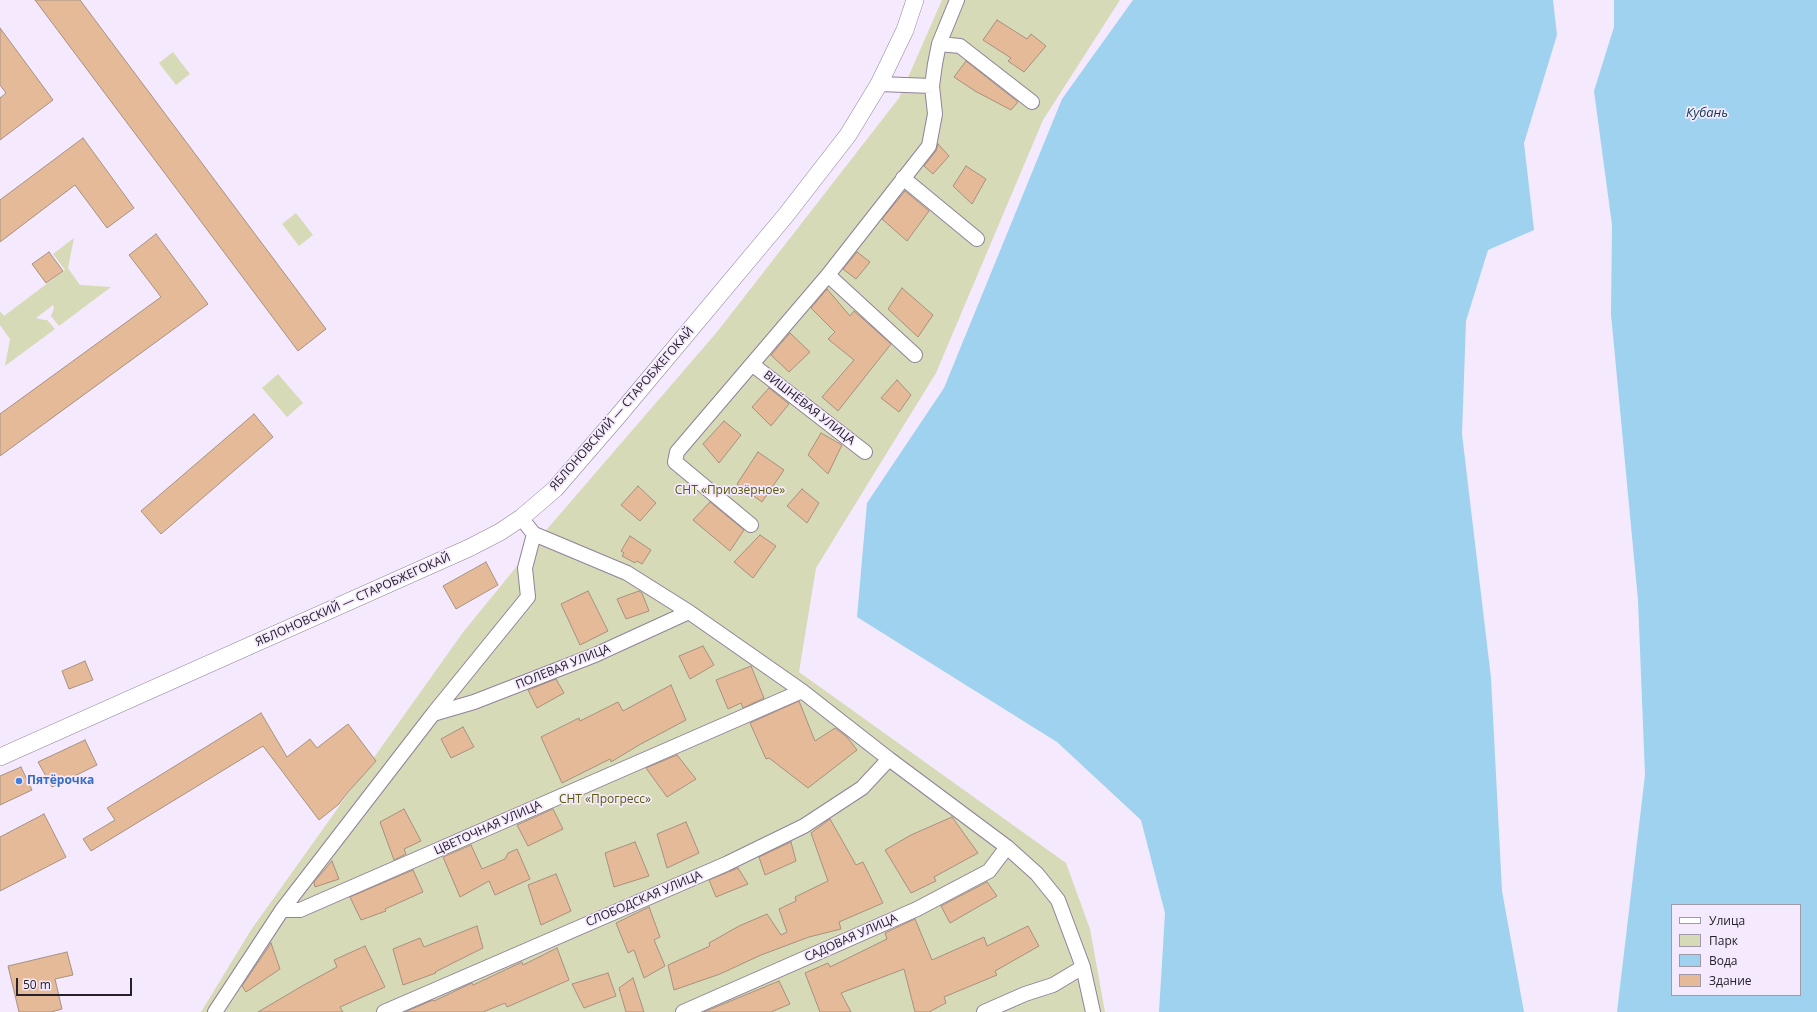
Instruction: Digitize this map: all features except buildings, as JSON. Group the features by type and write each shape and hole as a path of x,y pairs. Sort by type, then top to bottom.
{"street":[{"name":"ЯБЛОНОВСКИЙ — СТАРОБЖЕГОКАЙ","path":"0,757 462,552 500,532 521,518 555,489 786,215 848,135 879,84 905,30 915,0"},
{"path":"751,525 675,462 677,452 753,365 828,275 929,146 935,114 932,86 939,44 957,0"},
{"path":"939,44 960,46 1032,102"},
{"path":"879,84 932,86"},
{"path":"903,178 978,239"},
{"path":"828,275 915,355"},
{"name":"ВИШНЁВАЯ УЛИЦА","path":"753,365 865,452"},
{"path":"521,518 534,534 627,572 689,612 802,691 889,759 1007,847 1037,874 1058,900 1083,967 1093,1012"},
{"path":"215,1012 282,910 433,714 528,597 525,568 534,534"},
{"name":"ПОЛЕВАЯ УЛИЦА","path":"433,714 474,702 595,655 689,612"},
{"name":"ЦВЕТОЧНАЯ УЛИЦА","path":"282,910 300,910 802,691"},
{"name":"СЛОБОДСКАЯ УЛИЦА","path":"384,1012 719,867 804,826 862,788 889,759"},
{"name":"САДОВАЯ УЛИЦА","path":"683,1012 931,902 989,871 1007,847"},
{"path":"984,1012 1025,994 1053,985 1083,967"}],"green space":[{"name":"СНТ «Прогресс»","path":"942,0 1120,0 1043,120 936,373 816,568 799,672 1066,863 1090,929 1105,1012 201,1012 251,930 464,631 548,528 717,332 899,98"},
{"path":"173,52 190,74 176,85 159,63"},
{"path":"296,213 313,235 299,246 282,224"},
{"path":"74,238 68,268 80,285 111,287 59,326 51,316 54,308 53,305 36,318 47,320 55,329 5,366 10,339 0,325 0,311 4,316 65,270 53,254"},
{"path":"278,374 303,403 287,417 262,388"}],"water":[{"path":"1133,0 1553,0 1557,35 1524,143 1534,230 1488,250 1466,321 1462,434 1491,678 1502,891 1524,1012 1159,1012 1165,913 1141,820 1057,742 857,617 867,503 944,388 1062,99"},
{"name":"Кубань","path":"1614,0 1817,0 1817,1012 1617,1012 1645,775 1638,600 1611,314 1612,225 1594,91 1614,27"}],"place":[{"name":"Пятёрочка","path":"19,781"}],"park label":[{"name":"СНТ «Приозёрное»","path":"730,491"}]}
